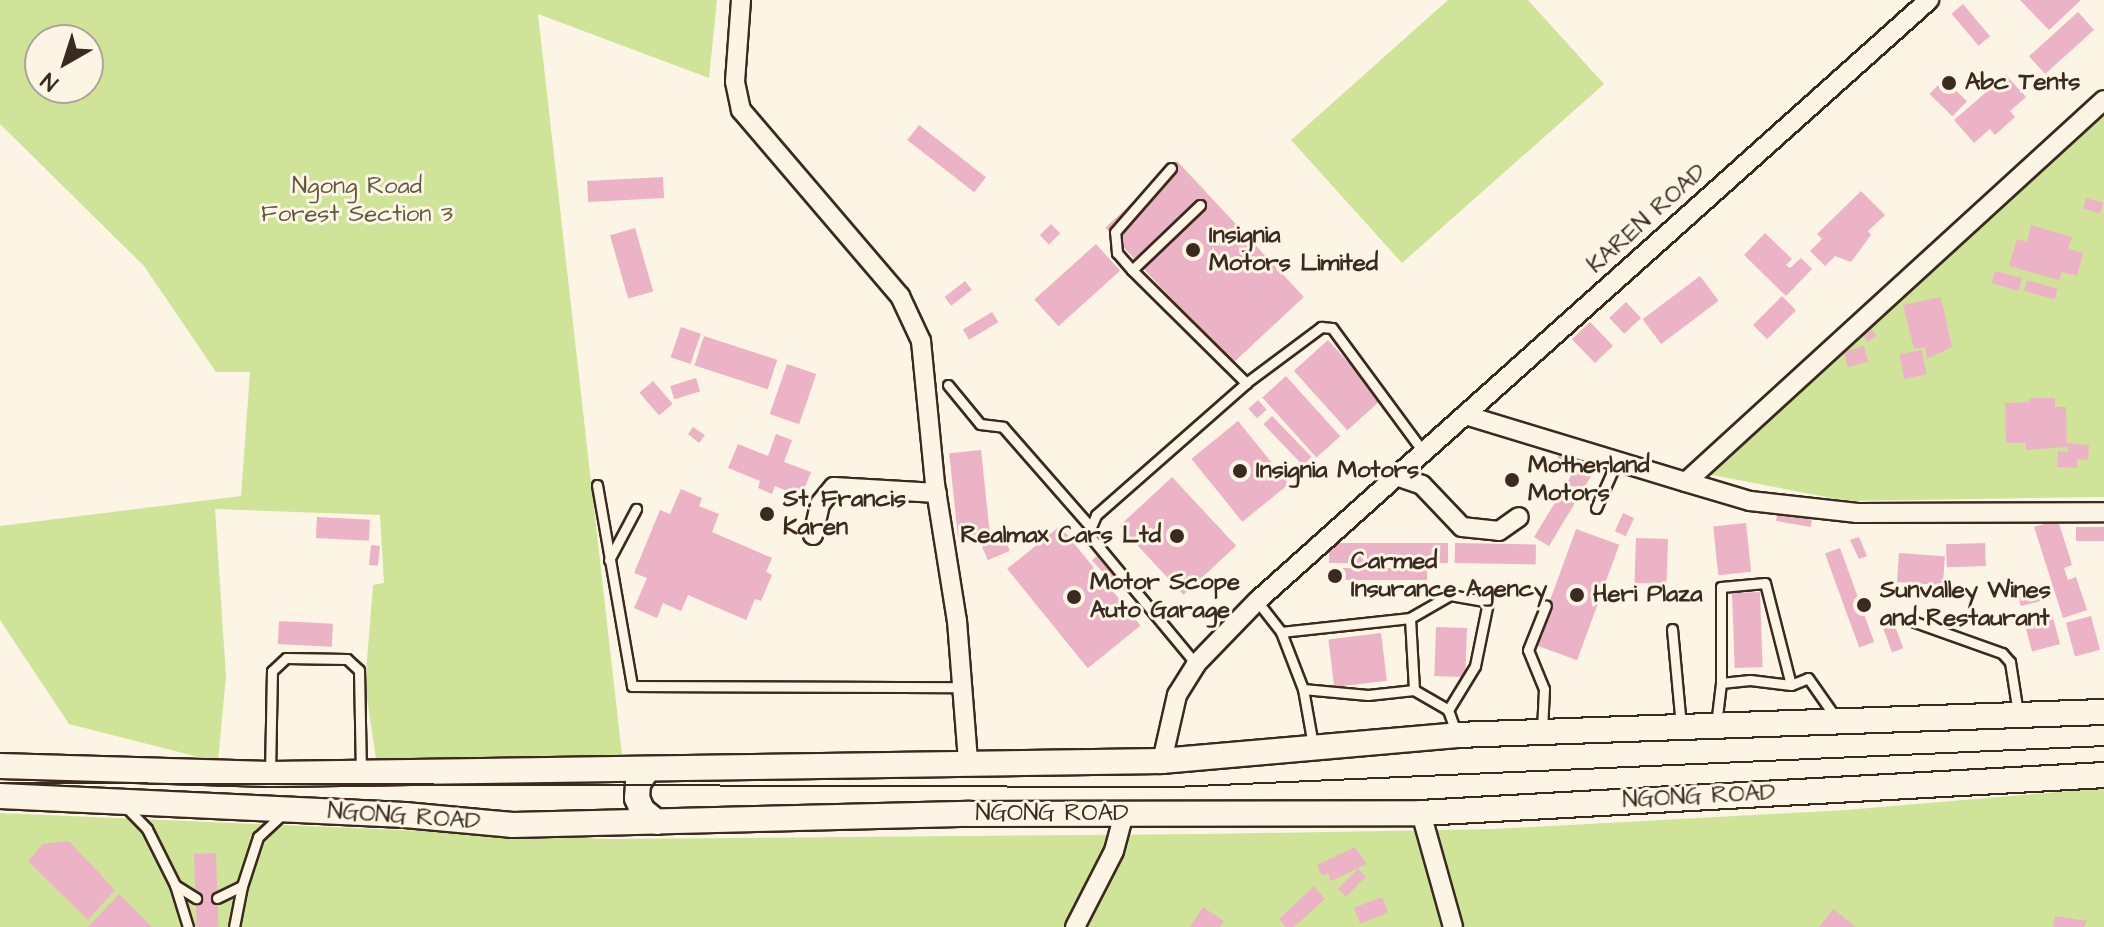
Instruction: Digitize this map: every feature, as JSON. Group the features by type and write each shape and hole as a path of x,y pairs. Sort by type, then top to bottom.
{"main road":[{"name":"NGONG ROAD","path":"0,766 270,774 647,770 968,761 1162,761 1313,745 1457,735 2104,712"},
{"path":"647,770 638,784 637,798 642,810 657,822"},
{"name":"NGONG ROAD","path":"0,796 123,804 289,809 513,825 1124,814 1421,813 2104,775"}],"street":[{"path":"741,0 735,82 741,110 876,266 914,319 925,372 937,493 948,540 968,761"},
{"name":"KAREN ROAD","path":"1162,761 1177,695 1196,664 1257,601 1929,0"},
{"path":"1686,482 2104,100"},
{"path":"1465,415 1750,501 1857,513 2104,512"},
{"path":"1399,477 1422,485 1452,521 1473,530 1499,531 1519,517"},
{"path":"813,535 820,504 834,487 937,493"},
{"path":"1421,813 1453,927"},
{"path":"1075,927 1114,851 1124,814"}],"lane":[{"path":"1171,168 1115,232 1117,253 1246,383"},
{"path":"1132,270 1200,205"},
{"path":"1088,524 1246,383 1310,331 1332,328 1424,453"},
{"path":"948,385 980,424 1003,427 1088,524 1088,534 1196,664"},
{"path":"1596,508 1616,463"},
{"path":"597,485 632,686 963,687"},
{"path":"609,560 636,509"},
{"path":"1716,725 1721,683 1721,587 1765,583 1791,685"},
{"path":"1281,632 1410,618 1450,595 1488,602 1475,666 1448,710"},
{"path":"1257,601 1281,632 1303,689 1313,745"},
{"path":"1542,734 1544,689 1528,650 1546,605"},
{"path":"1410,618 1414,690"},
{"path":"1912,621 2002,653 2010,662 2018,713"},
{"path":"1672,629 1681,726"},
{"path":"270,774 272,671 286,658 347,659 359,670 361,772"},
{"path":"1721,683 1750,680 1791,685 1808,678 1839,722"},
{"path":"1303,689 1368,695 1414,690 1448,710 1457,735"},
{"path":"123,804 147,829 175,885 188,927"},
{"path":"234,927 242,886 258,837 289,809"},
{"path":"175,885 196,898"},
{"path":"217,898 242,886"}],"green space":[{"name":"Ngong Road Forest Section 3","path":"0,0 717,0 709,78 538,14 622,755 376,759 365,685 373,585 384,583 380,515 215,509 226,676 218,762 69,724 0,620 0,526 241,496 250,372 216,372 144,266 0,124"},
{"path":"1448,0 1528,0 1604,84 1402,263 1291,140"},
{"path":"2104,112 2104,497 1847,501 1707,474"},
{"path":"2104,788 2104,927 0,927 0,813 609,839 1205,834 1495,829 1846,810"}],"building":[{"path":"2020,0 2081,0 2049,30"},
{"path":"1963,4 1990,36 1979,46 1952,14"},
{"path":"2078,12 2094,30 2045,74 2029,56"},
{"path":"2006,75 2026,97 2010,111 2015,117 1995,135 1990,129 1974,143 1954,120"},
{"path":"1944,79 1967,101 1952,116 1929,94"},
{"path":"919,125 986,177 974,192 907,140"},
{"name":"Insignia Motors Limited","path":"1177,161 1304,297 1232,364 1105,228"},
{"path":"663,177 664,198 588,202 587,181"},
{"path":"1861,191 1885,215 1868,231 1871,235 1851,262 1835,256 1825,266 1810,251 1822,239 1817,234"},
{"path":"2086,198 2103,203 2100,214 2083,209"},
{"path":"1051,224 1060,233 1049,245 1040,235"},
{"path":"2031,225 2072,237 2068,249 2083,253 2077,276 2062,272 2059,280 2009,266 2017,239 2027,242"},
{"path":"635,228 653,291 628,299 610,235"},
{"path":"1765,233 1792,259 1786,265 1790,268 1801,258 1812,269 1786,296 1744,255"},
{"path":"1096,244 1120,271 1058,326 1034,300"},
{"path":"1995,271 2022,278 2019,291 1992,284"},
{"path":"1700,276 1719,301 1661,344 1642,319"},
{"path":"2027,280 2058,289 2055,299 2024,291"},
{"path":"965,281 972,290 951,306 945,297"},
{"path":"1782,296 1796,310 1767,339 1753,325"},
{"path":"1941,297 1952,347 1927,359 1925,347 1914,349 1903,305"},
{"path":"1626,302 1641,318 1624,334 1609,318"},
{"path":"992,312 998,322 969,340 963,330"},
{"path":"1590,322 1613,346 1595,363 1572,339"},
{"path":"681,327 701,334 690,364 671,357"},
{"path":"1870,327 1876,336 1868,342 1862,333"},
{"path":"704,336 777,360 768,389 694,365"},
{"path":"1328,340 1382,399 1347,430 1294,371"},
{"path":"1864,346 1868,361 1848,367 1844,351"},
{"path":"1922,350 1927,375 1904,379 1899,354"},
{"path":"787,364 816,374 799,424 770,414"},
{"path":"1286,376 1340,436 1316,458 1262,397"},
{"path":"696,378 700,391 674,399 670,386"},
{"path":"653,381 673,404 659,415 639,393"},
{"path":"2029,398 2055,398 2055,407 2066,407 2067,443 2089,445 2088,460 2077,459 2077,468 2057,467 2058,451 2068,452 2068,447 2026,450 2026,443 2006,443 2005,403 2029,402"},
{"path":"1258,400 1267,410 1257,418 1248,409"},
{"path":"1272,416 1312,457 1303,465 1263,424"},
{"name":"Insignia Motors","path":"1238,421 1289,484 1242,522 1191,459"},
{"path":"693,427 705,435 699,443 688,434"},
{"path":"776,434 792,440 784,462 811,472 801,497 775,486 772,494 758,488 760,481 728,468 738,444 768,456"},
{"path":"1563,448 1596,468 1549,546 1534,537 1571,476 1553,465"},
{"path":"981,450 990,534 958,537 949,453"},
{"name":"Realmax Cars Ltd","path":"1172,477 1236,546 1183,595 1119,526"},
{"path":"681,489 702,498 699,506 719,514 712,532 772,558 766,572 772,575 761,601 755,599 746,620 688,595 681,611 663,603 657,618 634,608 647,578 634,573 660,510 670,514"},
{"path":"1778,510 1812,516 1811,527 1776,521"},
{"path":"1623,513 1634,518 1626,536 1615,531"},
{"path":"317,517 370,520 369,541 316,538"},
{"path":"2058,520 2072,565 2064,568 2068,580 2076,577 2087,610 2063,618 2034,527"},
{"path":"1746,523 1751,572 1718,575 1713,526"},
{"path":"1040,526 1046,536 1031,546 1025,535"},
{"name":"Motor Scope Auto Garage","path":"1060,526 1141,625 1088,668 1007,569"},
{"path":"2076,527 2104,527 2104,541 2076,541"},
{"name":"Heri Plaza","path":"1576,529 1619,545 1577,660 1534,645"},
{"path":"1004,537 1010,551 988,560 982,546"},
{"path":"1859,537 1867,556 1859,559 1850,540"},
{"path":"1636,538 1668,539 1666,584 1634,583"},
{"path":"1329,543 1448,543 1448,563 1329,563"},
{"path":"1455,543 1536,544 1536,564 1455,563"},
{"path":"1985,543 1986,566 1947,567 1946,544"},
{"path":"371,545 380,546 378,566 369,565"},
{"path":"1840,548 1874,642 1859,647 1825,553"},
{"path":"1100,553 1129,584 1121,591 1092,561"},
{"path":"1899,553 1945,556 1943,585 1897,582"},
{"path":"1327,568 1427,568 1427,580 1327,580"},
{"path":"2047,583 2051,599 2021,606 2017,590"},
{"path":"1760,592 1763,667 1735,668 1732,593"},
{"path":"2052,614 2060,644 2032,651 2024,622"},
{"path":"2091,616 2100,650 2075,657 2066,623"},
{"path":"279,621 333,624 332,647 278,644"},
{"path":"1894,623 1903,648 1892,652 1883,627"},
{"path":"1436,627 1467,628 1465,677 1434,676"},
{"path":"1381,633 1387,681 1334,687 1328,639"},
{"path":"69,841 115,890 88,920 28,861 43,844"},
{"path":"1355,847 1367,864 1331,881 1328,873 1322,876 1317,865"},
{"path":"216,853 219,927 197,927 194,854"},
{"path":"1358,869 1366,877 1346,897 1338,889"},
{"path":"1314,886 1325,899 1294,927 1286,927 1279,919"},
{"path":"119,894 152,927 88,927"},
{"path":"1382,897 1388,913 1360,924 1354,908"},
{"path":"1203,907 1224,921 1220,927 1190,927"},
{"path":"1833,909 1856,927 1819,927"},
{"path":"2055,916 2087,921 2084,927 2053,927"}],"tram line":[{"path":"0,783 1174,787 2104,746"}],"place":[{"name":"Abc Tents","path":"1949,83"},
{"name":"Insignia Motors Limited","path":"1193,250"},
{"name":"Insignia Motors","path":"1240,471"},
{"name":"Motherland Motors","path":"1512,480"},
{"name":"St. Francis Karen","path":"767,514"},
{"name":"Realmax Cars Ltd","path":"1177,536"},
{"name":"Carmed Insurance Agency","path":"1335,576"},
{"name":"Heri Plaza","path":"1577,595"},
{"name":"Motor Scope Auto Garage","path":"1074,597"},
{"name":"Sunvalley Wines and Restaurant","path":"1864,605"}]}
